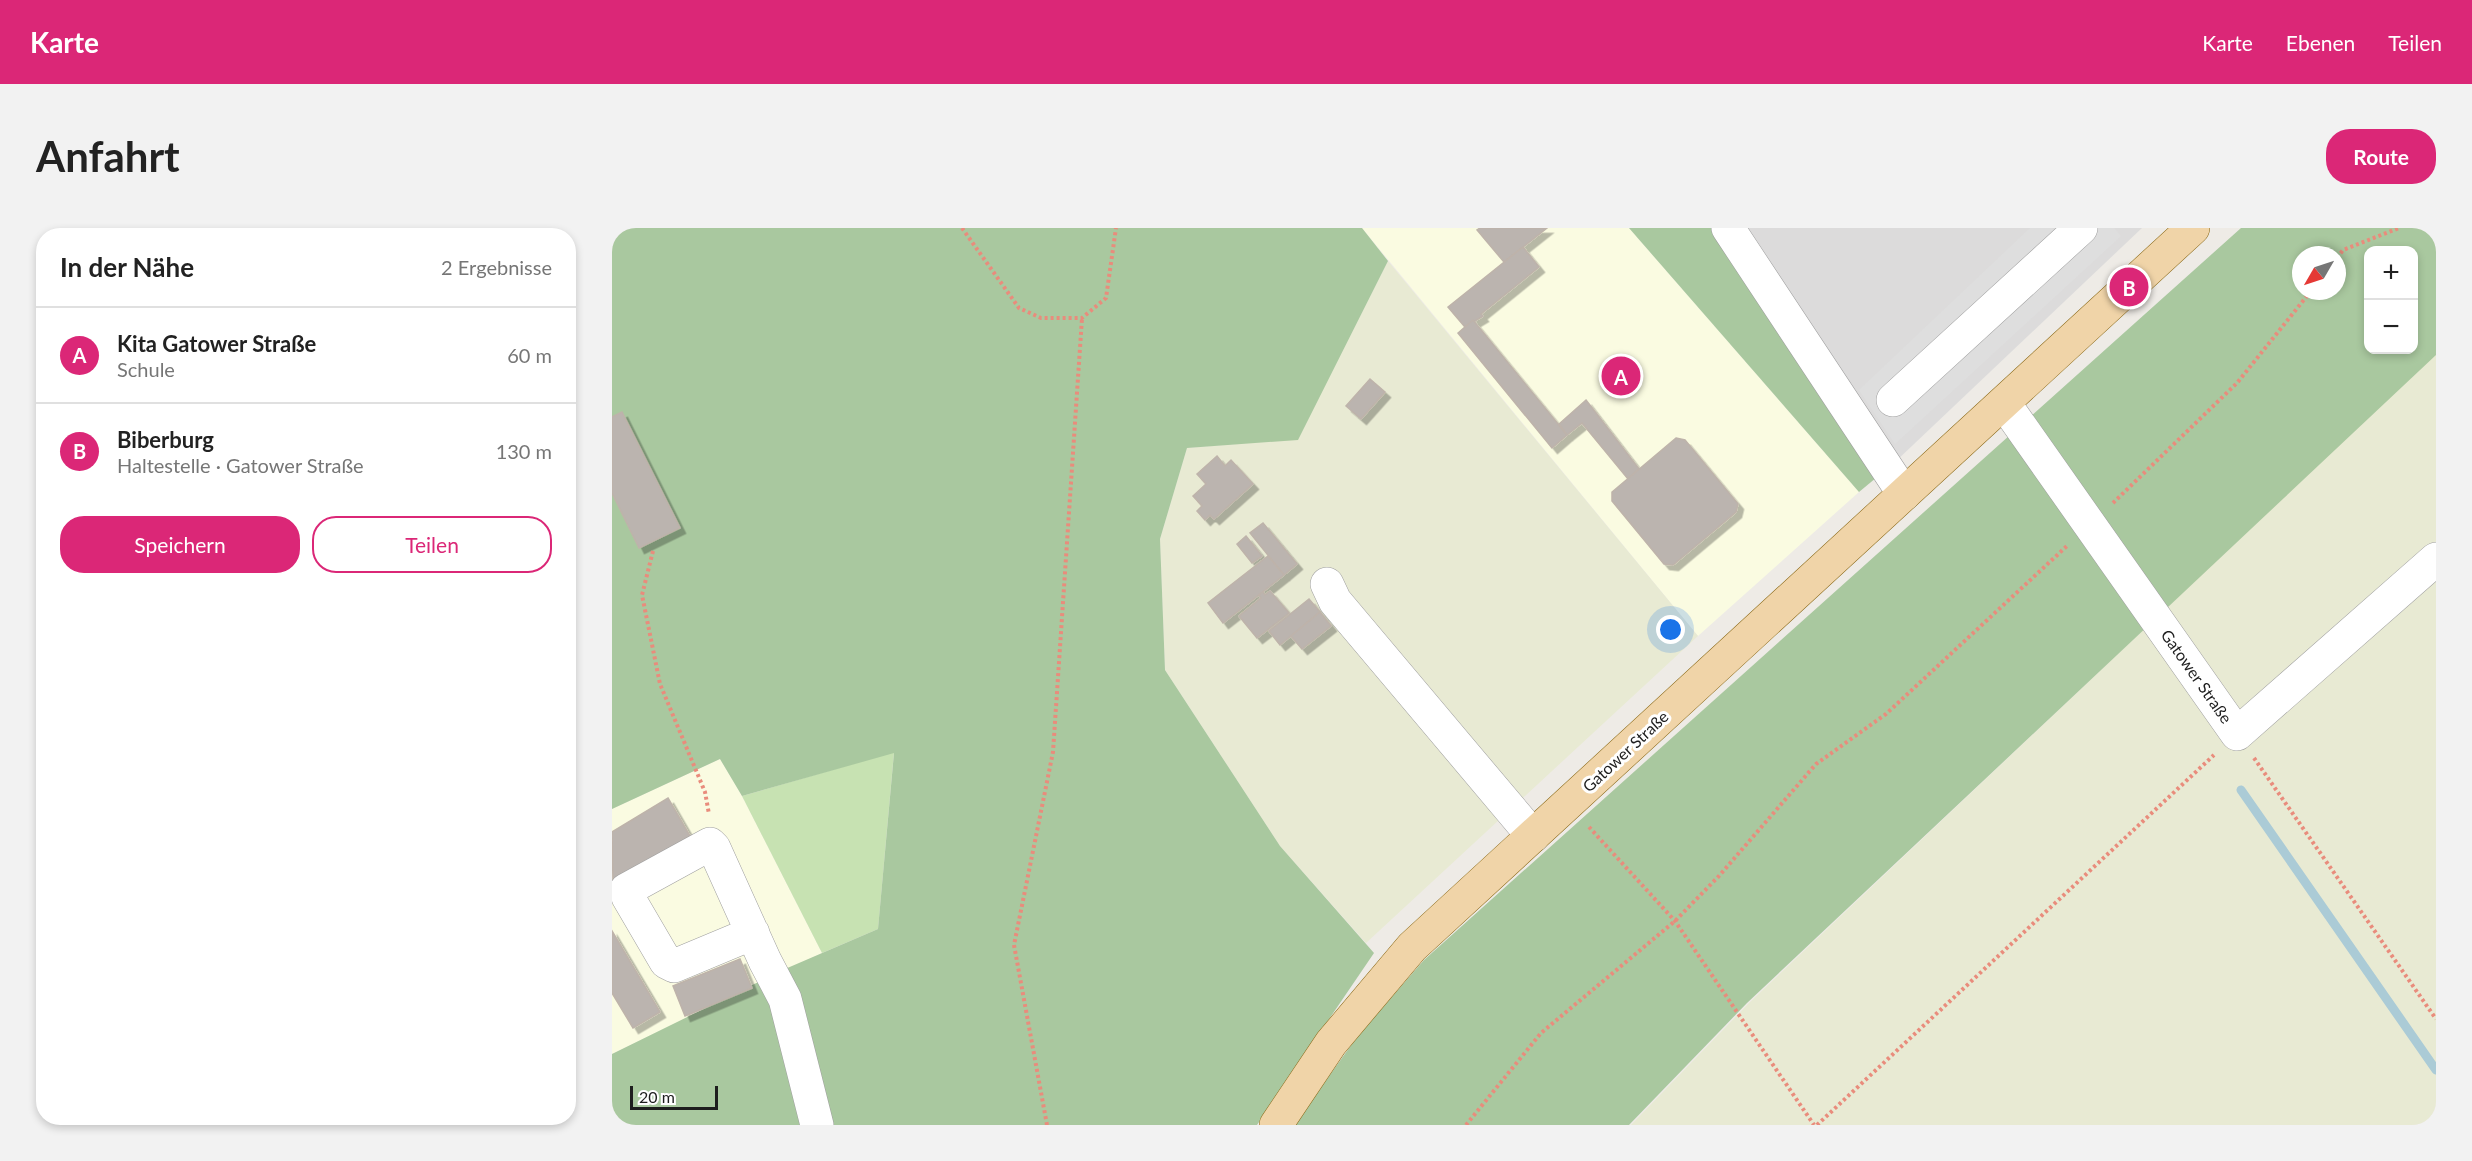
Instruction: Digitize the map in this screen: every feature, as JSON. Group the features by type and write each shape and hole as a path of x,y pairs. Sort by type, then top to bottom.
{"main road":[{"name":"Gatower Straße","path":"1276,1125 1331,1043 1385,976 1412,947 2004,403 2186,230"}],"lane":[{"path":"1728,228 1904,495"},
{"path":"1893,400 2080,228"},
{"name":"Gatower Straße","path":"2004,403 2237,734 2436,559"},
{"path":"1327,584 1335,602 1533,836"},
{"path":"753,933 674,966 666,962 626,890 710,844 714,848 785,999 817,1125"}],"path":[{"path":"962,228 1019,308 1041,318 1082,318 1106,298 1116,228"},
{"path":"2346,249 2398,228"},
{"path":"1466,1125 1541,1033 1675,921 1719,876 1816,764 1886,714 2091,524 2237,383 2304,300"},
{"path":"1047,1125 1014,945 1053,752 1082,318"},
{"path":"653,551 642,595 660,684 705,792 714,848"},
{"path":"1568,804 1675,921 1816,1125 2237,734 2436,1019"}],"shaded area":[{"path":"1362,228 1629,228 1859,492 1698,636"},
{"path":"1741,228 2142,228 1894,463"},
{"path":"2030,228 2052,228 2076,250 2099,228 2114,228 2121,236 1895,444 1859,390"},
{"path":"1388,261 1698,636 1366,943 1280,846 1165,670 1160,539 1187,448 1298,439"},
{"path":"2436,353 2436,1125 1631,1125 1749,1003"},
{"path":"720,759 742,796 822,953 612,1054 612,809"}],"green space":[{"path":"612,228 1362,228 1388,261 1298,440 1187,448 1160,539 1165,670 1280,846 1374,953 1257,1125 612,1125 612,1054 785,969 878,929 894,753 742,796 720,759 612,809"},
{"path":"1629,228 1741,228 1894,463 1859,492"},
{"path":"2241,228 2436,228 2436,355 1747,1003 1629,1125 1294,1125 1357,1037 1424,960"},
{"path":"894,752 878,929 822,953 742,796"}],"building":[{"path":"1480,228 1547,228 1504,262 1477,230"},
{"path":"1523,247 1539,267 1481,314 1483,316 1465,327 1448,307"},
{"path":"1473,320 1567,435 1552,448 1458,333"},
{"path":"1370,379 1385,392 1361,419 1346,406"},
{"path":"1586,400 1639,469 1628,479 1582,423 1567,435 1559,424"},
{"path":"622,412 680,528 639,548 612,493 612,417"},
{"path":"1676,438 1685,440 1738,504 1736,512 1673,565 1664,564 1612,501 1612,492"},
{"path":"1217,456 1225,466 1231,460 1253,484 1214,519 1210,515 1205,520 1197,511 1202,506 1193,496 1206,484 1197,474"},
{"path":"1263,523 1297,564 1284,575 1250,533"},
{"path":"1246,536 1262,556 1252,563 1237,544"},
{"path":"1268,556 1284,575 1223,623 1208,603"},
{"path":"1270,591 1289,613 1257,638 1239,616 1261,598 1259,595 1263,592 1265,595"},
{"path":"1309,599 1320,612 1280,645 1269,631"},
{"path":"1320,612 1331,626 1302,649 1291,636"},
{"path":"668,798 690,836 613,882 612,832"},
{"path":"612,931 660,1012 633,1028 612,993"},
{"path":"740,959 752,988 685,1016 673,986"}],"waterway":[{"path":"2241,790 2436,1070"}],"place":[{"name":"Biberburg","path":"2129,287"},
{"name":"Kita Gatower Straße","path":"1621,376"}]}
